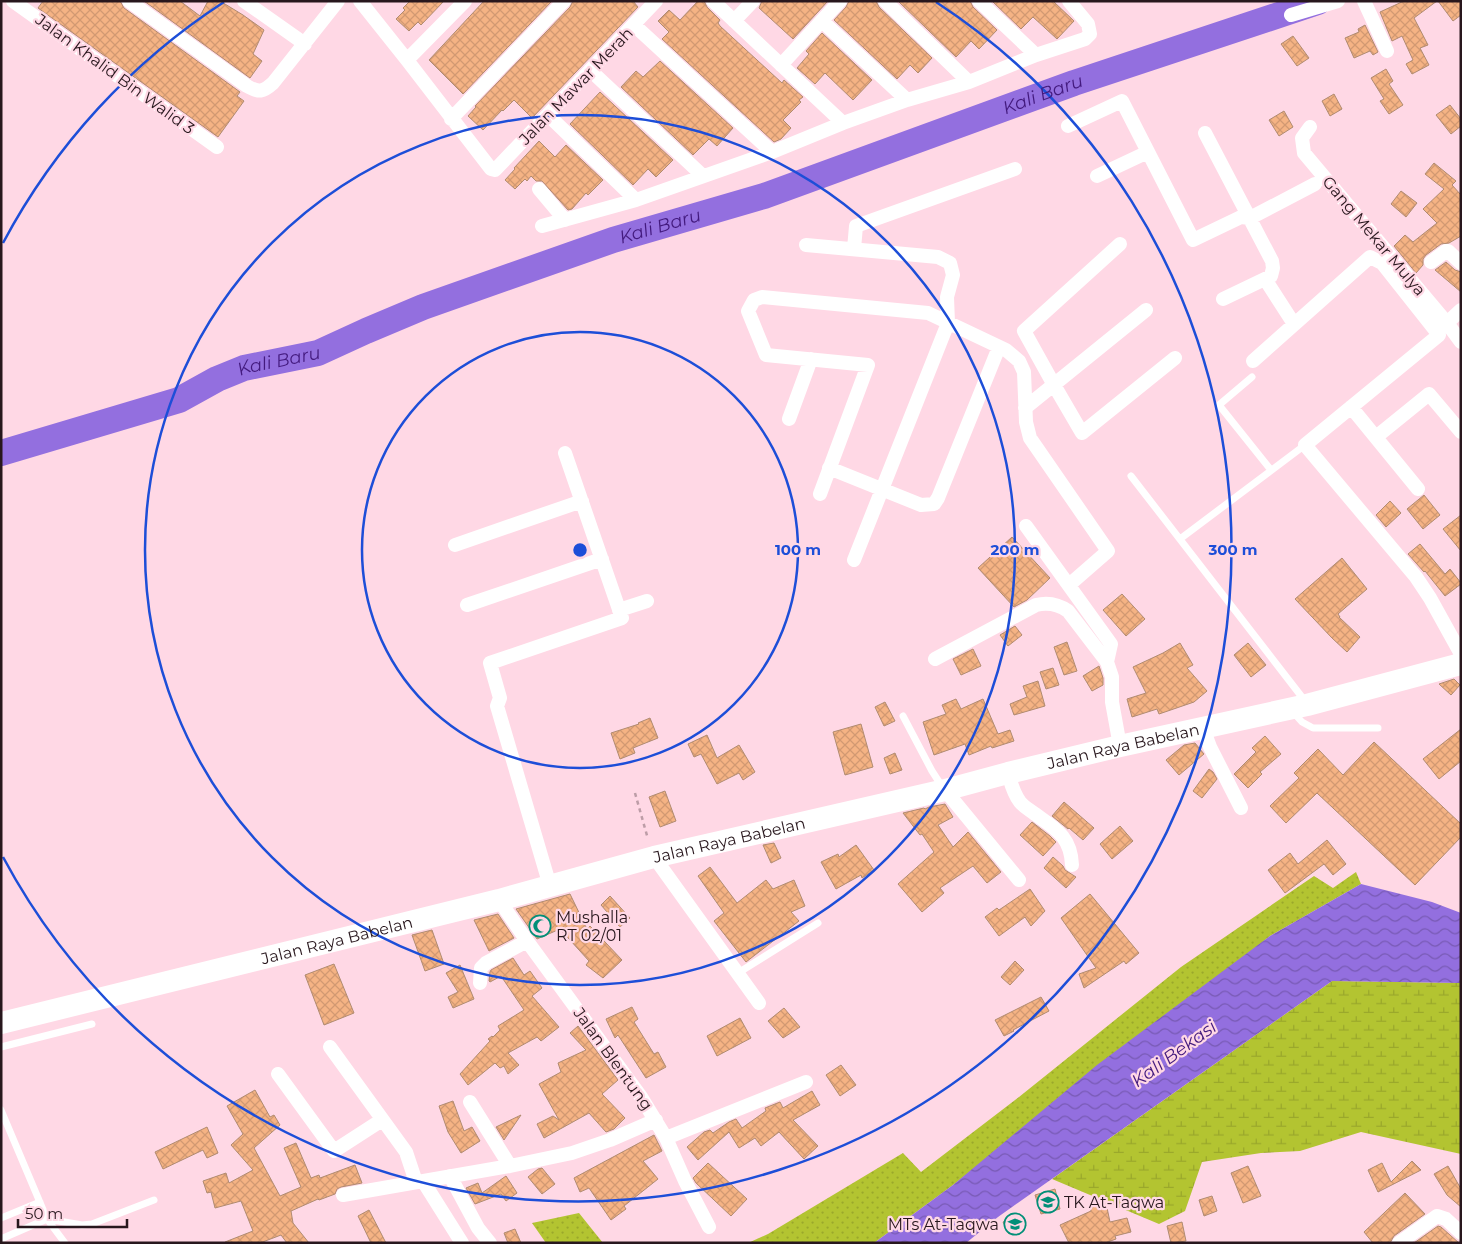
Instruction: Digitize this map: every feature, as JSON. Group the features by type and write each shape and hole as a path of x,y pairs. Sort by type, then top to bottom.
{"main road":[{"name":"Jalan Raya Babelan","path":"1,1022 499,900 654,857 944,790 1120,746 1299,706 1459,665"}],"street":[{"name":"Jalan Khalid Bin Walid 3","path":"13,1 217,148"},
{"path":"129,1 254,91 268,88 338,1"},
{"path":"244,1 305,44"},
{"path":"360,1 408,60 451,119 564,1"},
{"path":"408,60 465,1"},
{"name":"Jalan Mawar Merah","path":"451,119 491,169 495,170 656,1"},
{"path":"713,1 842,122"},
{"path":"734,21 753,1"},
{"path":"781,65 840,1"},
{"path":"886,1 969,82"},
{"path":"979,1 1036,55"},
{"path":"542,226 636,200 772,152 842,122 969,82 1036,55 1086,39 1090,34 1088,24 1068,1"},
{"path":"1291,15 1314,5 1338,1"},
{"path":"1364,1 1387,50"},
{"path":"822,21 907,100"},
{"path":"634,24 772,152"},
{"path":"590,70 703,176"},
{"path":"1068,126 1122,101 1193,240 1241,217 1250,218 1315,184"},
{"path":"548,115 636,200"},
{"name":"Gang Mekar Mulya","path":"1310,127 1302,138 1304,153 1441,326 1461,342"},
{"path":"1206,133 1272,261 1273,268 1271,276 1223,299"},
{"path":"1097,176 1148,152"},
{"path":"854,250 856,226 1014,169"},
{"path":"539,189 565,220"},
{"path":"1120,244 1024,331 1082,432 1175,358"},
{"path":"806,245 938,258 950,263 953,276 947,297 948,323 854,560"},
{"path":"1431,262 1448,251 1461,263"},
{"path":"1253,361 1370,257 1382,263 1441,326"},
{"path":"1265,279 1294,324"},
{"path":"820,494 868,365 766,355 748,311 754,300 762,296 928,313 1006,350 1019,361 1024,372 1026,422 1030,438 1108,551 1069,585"},
{"path":"1025,408 1146,310"},
{"path":"1459,665 1420,582 1305,445 1439,335 1441,326 1461,310"},
{"path":"829,468 921,505 934,504 999,347"},
{"path":"789,419 812,359"},
{"path":"1376,437 1430,394 1461,432"},
{"path":"1352,407 1418,489"},
{"path":"550,886 497,706 500,698 490,664 622,618 565,453"},
{"path":"455,545 582,502"},
{"path":"1026,526 1111,644 1107,662"},
{"path":"467,605 602,559"},
{"path":"619,610 646,600"},
{"path":"935,659 1036,605 1044,603 1063,607 1107,662 1112,677 1112,702 1120,746"},
{"path":"1203,728 1210,747 1241,808"},
{"path":"1008,773 1014,794 1022,804 1066,840 1072,854 1072,865"},
{"path":"944,790 1019,880"},
{"path":"654,857 759,1003"},
{"name":"Jalan Blentung","path":"499,900 641,1096 666,1138 685,1182 709,1228"},
{"path":"480,982 481,968 486,963 527,941"},
{"path":"330,1047 406,1152 419,1182 462,1243"},
{"path":"278,1074 334,1152 382,1120"},
{"path":"666,1138 806,1082"},
{"path":"470,1102 510,1166"},
{"path":"343,1195 510,1166 572,1153 610,1140 656,1120"},
{"path":"450,1176 478,1228 490,1243"},
{"path":"1399,1243 1437,1216 1446,1219 1461,1233"}],"lane":[{"path":"1252,377 1219,405 1272,470"},
{"path":"1180,539 1305,445"},
{"path":"1131,476 1180,539 1299,706 1302,722 1313,728 1378,728"},
{"path":"903,716 944,790"},
{"path":"738,973 818,924"},
{"path":"1,1047 92,1024"},
{"path":"1,1110 47,1220 65,1243"},
{"path":"1,1238 47,1220 92,1224 154,1200"},
{"path":"1,1218 40,1202"}],"path":[{"path":"635,793 654,857"}],"green space":[{"path":"1356,872 1361,884 1270,936 953,1185 874,1243 748,1243 768,1234 903,1153 921,1172 1019,1097 1181,967 1314,876 1333,888"},
{"path":"1332,981 1461,983 1461,1154 1361,1132 1300,1151 1261,1153 1202,1162 1185,1211 1159,1224 1052,1179"},
{"path":"579,1213 603,1243 546,1243 532,1223"}],"water":[{"name":"Kali Bekasi","path":"1361,884 1432,902 1461,913 1461,983 1332,981 998,1217 966,1243 874,1243 953,1185 1097,1065 1270,936"}],"building":[{"path":"43,1 120,1 124,8 240,92 237,96 244,101 218,137 38,8"},
{"path":"144,1 180,1 200,16 208,1 220,1 264,30 253,54 262,61 250,78"},
{"path":"410,1 444,1 421,25 418,22 409,31 396,19 405,10 403,8"},
{"path":"484,1 552,1 463,94 429,60"},
{"path":"573,1 633,1 638,7 532,118 514,100 483,130 468,116 475,106 570,7"},
{"path":"698,1 704,1 707,7 720,20 718,23 720,26 782,83 784,80 803,97 799,100 801,102 783,120 791,128 781,139 774,142 662,39 669,32 658,21 669,10 680,20"},
{"path":"762,1 828,1 793,39 759,8"},
{"path":"849,1 876,1 879,7 932,58 918,73 910,65 897,79 834,20"},
{"path":"898,1 970,1 973,7 997,30 979,49 971,41 956,57"},
{"path":"992,1 1053,1 1074,21 1057,39 1033,17 1021,29"},
{"path":"1404,1 1437,1 1414,18 1428,45 1420,48 1429,65 1412,74 1406,64 1413,60 1402,36 1392,41 1380,12"},
{"path":"1438,1 1461,1 1461,15 1453,21"},
{"path":"1365,25 1378,52 1373,55 1370,51 1354,58 1345,38 1359,32 1358,29"},
{"path":"822,33 872,80 853,100 825,73 815,84 797,68 809,54 806,51"},
{"path":"1293,36 1309,58 1297,66 1281,44"},
{"path":"660,61 733,128 717,146 709,139 693,155 621,87 636,71 643,77"},
{"path":"1386,69 1393,81 1389,84 1403,105 1389,114 1380,101 1384,99 1371,78"},
{"path":"600,92 673,160 656,177 648,169 633,185 570,124"},
{"path":"1334,94 1342,109 1330,116 1322,101"},
{"path":"1450,105 1461,119 1461,126 1451,134 1436,115"},
{"path":"1284,111 1293,127 1279,136 1269,120"},
{"path":"539,141 555,157 566,145 603,180 588,195 586,193 572,209 568,210 542,181 536,181 531,176 515,189 505,180"},
{"path":"1434,163 1456,181 1452,185 1461,195 1461,236 1449,243 1441,244 1426,255 1423,259 1423,265 1416,273 1394,246 1405,235 1413,242 1437,223 1423,209 1444,189 1425,174"},
{"path":"1401,191 1417,203 1406,217 1391,204"},
{"path":"1446,262 1455,270 1461,272 1461,292 1435,270"},
{"path":"1424,495 1440,515 1423,529 1407,509"},
{"path":"1390,501 1401,513 1386,527 1376,515"},
{"path":"1461,515 1461,551 1443,529"},
{"path":"1012,537 1050,578 1027,600 1014,607 978,568"},
{"path":"1420,544 1445,574 1450,569 1461,583 1445,596 1425,571 1408,554"},
{"path":"1342,558 1367,589 1338,614 1360,637 1347,652 1295,599"},
{"path":"1122,594 1145,619 1126,636 1103,610"},
{"path":"1015,626 1022,635 1008,646 1000,635"},
{"path":"1067,642 1077,671 1064,675 1054,647"},
{"path":"1180,643 1193,665 1187,668 1207,691 1194,702 1159,714 1157,709 1132,717 1127,699 1146,693 1133,667"},
{"path":"1248,643 1266,665 1251,677 1234,655"},
{"path":"973,649 981,666 961,675 953,659"},
{"path":"1099,666 1103,685 1092,691 1083,676"},
{"path":"1053,668 1059,685 1046,689 1040,672"},
{"path":"1454,679 1460,685 1451,695 1439,684"},
{"path":"1038,681 1045,706 1014,715 1010,704 1027,697 1023,686"},
{"path":"956,699 961,709 983,699 998,734 1010,730 1014,741 992,748 991,746 969,755 965,744 934,755 923,722 946,714 942,705"},
{"path":"885,702 895,721 884,726 875,707"},
{"path":"650,718 658,738 633,748 635,753 620,759 611,733 639,724"},
{"path":"861,724 873,767 845,775 833,732"},
{"path":"1461,729 1461,761 1439,779 1423,759"},
{"path":"707,735 717,758 739,745 755,772 743,780 739,773 717,784 701,754 694,757 688,744"},
{"path":"1265,736 1281,754 1260,772 1262,774 1248,788 1234,774 1256,752 1252,748"},
{"path":"1374,742 1461,824 1461,837 1415,885 1317,793 1286,823 1270,806 1299,778 1294,773 1318,749 1343,775"},
{"path":"1195,743 1204,754 1179,775 1166,760 1184,745"},
{"path":"895,753 902,770 890,774 884,758"},
{"path":"1209,769 1217,779 1202,798 1193,791"},
{"path":"665,791 676,821 660,827 649,797"},
{"path":"1064,802 1094,828 1083,840 1052,816"},
{"path":"945,804 953,817 938,825 953,847 968,832 1001,872 987,883 973,866 940,888 944,893 922,912 898,884 934,852 922,834 920,835 903,813"},
{"path":"1032,822 1056,842 1043,856 1020,835"},
{"path":"1120,826 1133,841 1112,859 1100,844"},
{"path":"1327,840 1346,864 1333,875 1324,864 1285,893 1268,870 1290,853 1298,864"},
{"path":"774,843 781,858 771,863 763,845"},
{"path":"856,845 874,870 862,878 861,875 836,889 821,862 838,854 839,857"},
{"path":"1053,857 1065,870 1076,877 1066,888 1044,868"},
{"path":"710,867 737,903 766,880 773,889 794,880 805,906 791,912 799,921 746,962 714,921 724,913 698,876"},
{"path":"1030,889 1045,911 1031,926 1025,917 999,936 985,917"},
{"path":"570,894 587,929 590,926 622,960 603,978 586,965 589,961 560,929 537,939 516,909"},
{"path":"1090,894 1139,953 1126,964 1124,961 1084,988 1079,974 1096,968 1061,918"},
{"path":"610,896 630,918 620,927 601,905"},
{"path":"498,914 514,938 489,951 474,920"},
{"path":"432,930 444,964 425,971 412,935"},
{"path":"513,958 524,975 530,971 542,988 532,996 559,1027 541,1041 537,1037 508,1053 519,1065 508,1074 504,1066 500,1068 495,1063 468,1085 460,1074 490,1041 488,1039 500,1030 498,1026 524,1010 501,976 489,981 491,970"},
{"path":"1015,961 1024,970 1010,985 1001,977"},
{"path":"334,964 354,1013 324,1025 305,975"},
{"path":"460,965 474,999 453,1008 448,997 458,992 446,973"},
{"path":"1041,997 1049,1011 1004,1036 995,1020"},
{"path":"632,1007 638,1019 634,1022 654,1054 658,1052 666,1067 646,1078 618,1035 615,1038 606,1019"},
{"path":"784,1008 800,1027 783,1038 768,1021"},
{"path":"740,1018 751,1038 717,1056 707,1036"},
{"path":"578,1026 618,1080 602,1094 625,1118 614,1129 606,1132 589,1113 544,1138 537,1124 553,1116 559,1120 539,1084 561,1072 558,1063 586,1050 570,1033"},
{"path":"841,1065 856,1085 840,1096 826,1075"},
{"path":"255,1090 270,1117 274,1115 280,1125 254,1148 280,1196 301,1187 284,1148 296,1143 311,1178 319,1175 320,1178 355,1165 362,1183 341,1187 337,1189 335,1194 291,1211 293,1223 309,1243 287,1243 281,1235 260,1243 226,1243 253,1231 241,1201 215,1208 211,1192 207,1193 203,1181 226,1173 229,1183 253,1170 231,1145 243,1134 227,1106"},
{"path":"812,1091 820,1105 793,1120 818,1146 804,1159 779,1132 761,1146 755,1138 739,1148 729,1132 698,1160 687,1147 704,1132 710,1130 713,1133 736,1119 742,1128 766,1111 765,1108 780,1102 783,1108"},
{"path":"453,1101 464,1131 472,1127 480,1141 461,1153 448,1132 439,1106"},
{"path":"521,1115 504,1140 496,1127"},
{"path":"207,1127 218,1153 207,1158 203,1150 163,1169 155,1152"},
{"path":"654,1135 662,1151 643,1161 658,1179 624,1206 626,1209 611,1220 589,1188 580,1192 574,1178"},
{"path":"1412,1161 1421,1170 1378,1192 1368,1170 1382,1163 1391,1182"},
{"path":"708,1163 747,1199 731,1216 693,1178"},
{"path":"1248,1166 1261,1196 1243,1203 1231,1173"},
{"path":"1448,1166 1461,1189 1461,1207 1447,1195 1434,1174"},
{"path":"542,1168 555,1184 542,1194 528,1177"},
{"path":"506,1176 517,1193 506,1201 501,1194 475,1204 466,1188 478,1183 482,1193"},
{"name":"TK At-Taqwa","path":"1055,1189 1060,1209 1041,1214 1035,1195"},
{"path":"1405,1193 1425,1214 1394,1236 1390,1243 1373,1243 1364,1232"},
{"path":"1212,1196 1217,1211 1204,1216 1199,1200"},
{"path":"1106,1203 1110,1222 1127,1218 1131,1232 1115,1236 1116,1239 1105,1243 1069,1243 1060,1225 1091,1211 1090,1206"},
{"path":"369,1210 386,1243 371,1243 358,1216"},
{"name":"MTs At-Taqwa","path":"1020,1214 1026,1226 1009,1234 1003,1222"},
{"path":"1182,1222 1186,1241 1171,1243 1167,1226"},
{"path":"1438,1226 1459,1243 1414,1243"},
{"path":"515,1229 521,1243 508,1243 504,1233"}],"waterway":[{"name":"Kali Baru","path":"1,453 179,400 217,379 244,368 318,353 423,307 613,240 764,196 1074,83 1318,2"}],"place":[{"name":"Mushalla RT 02/01","path":"540,926"},
{"name":"TK At-Taqwa","path":"1048,1202"},
{"name":"MTs At-Taqwa","path":"1015,1224"}]}
